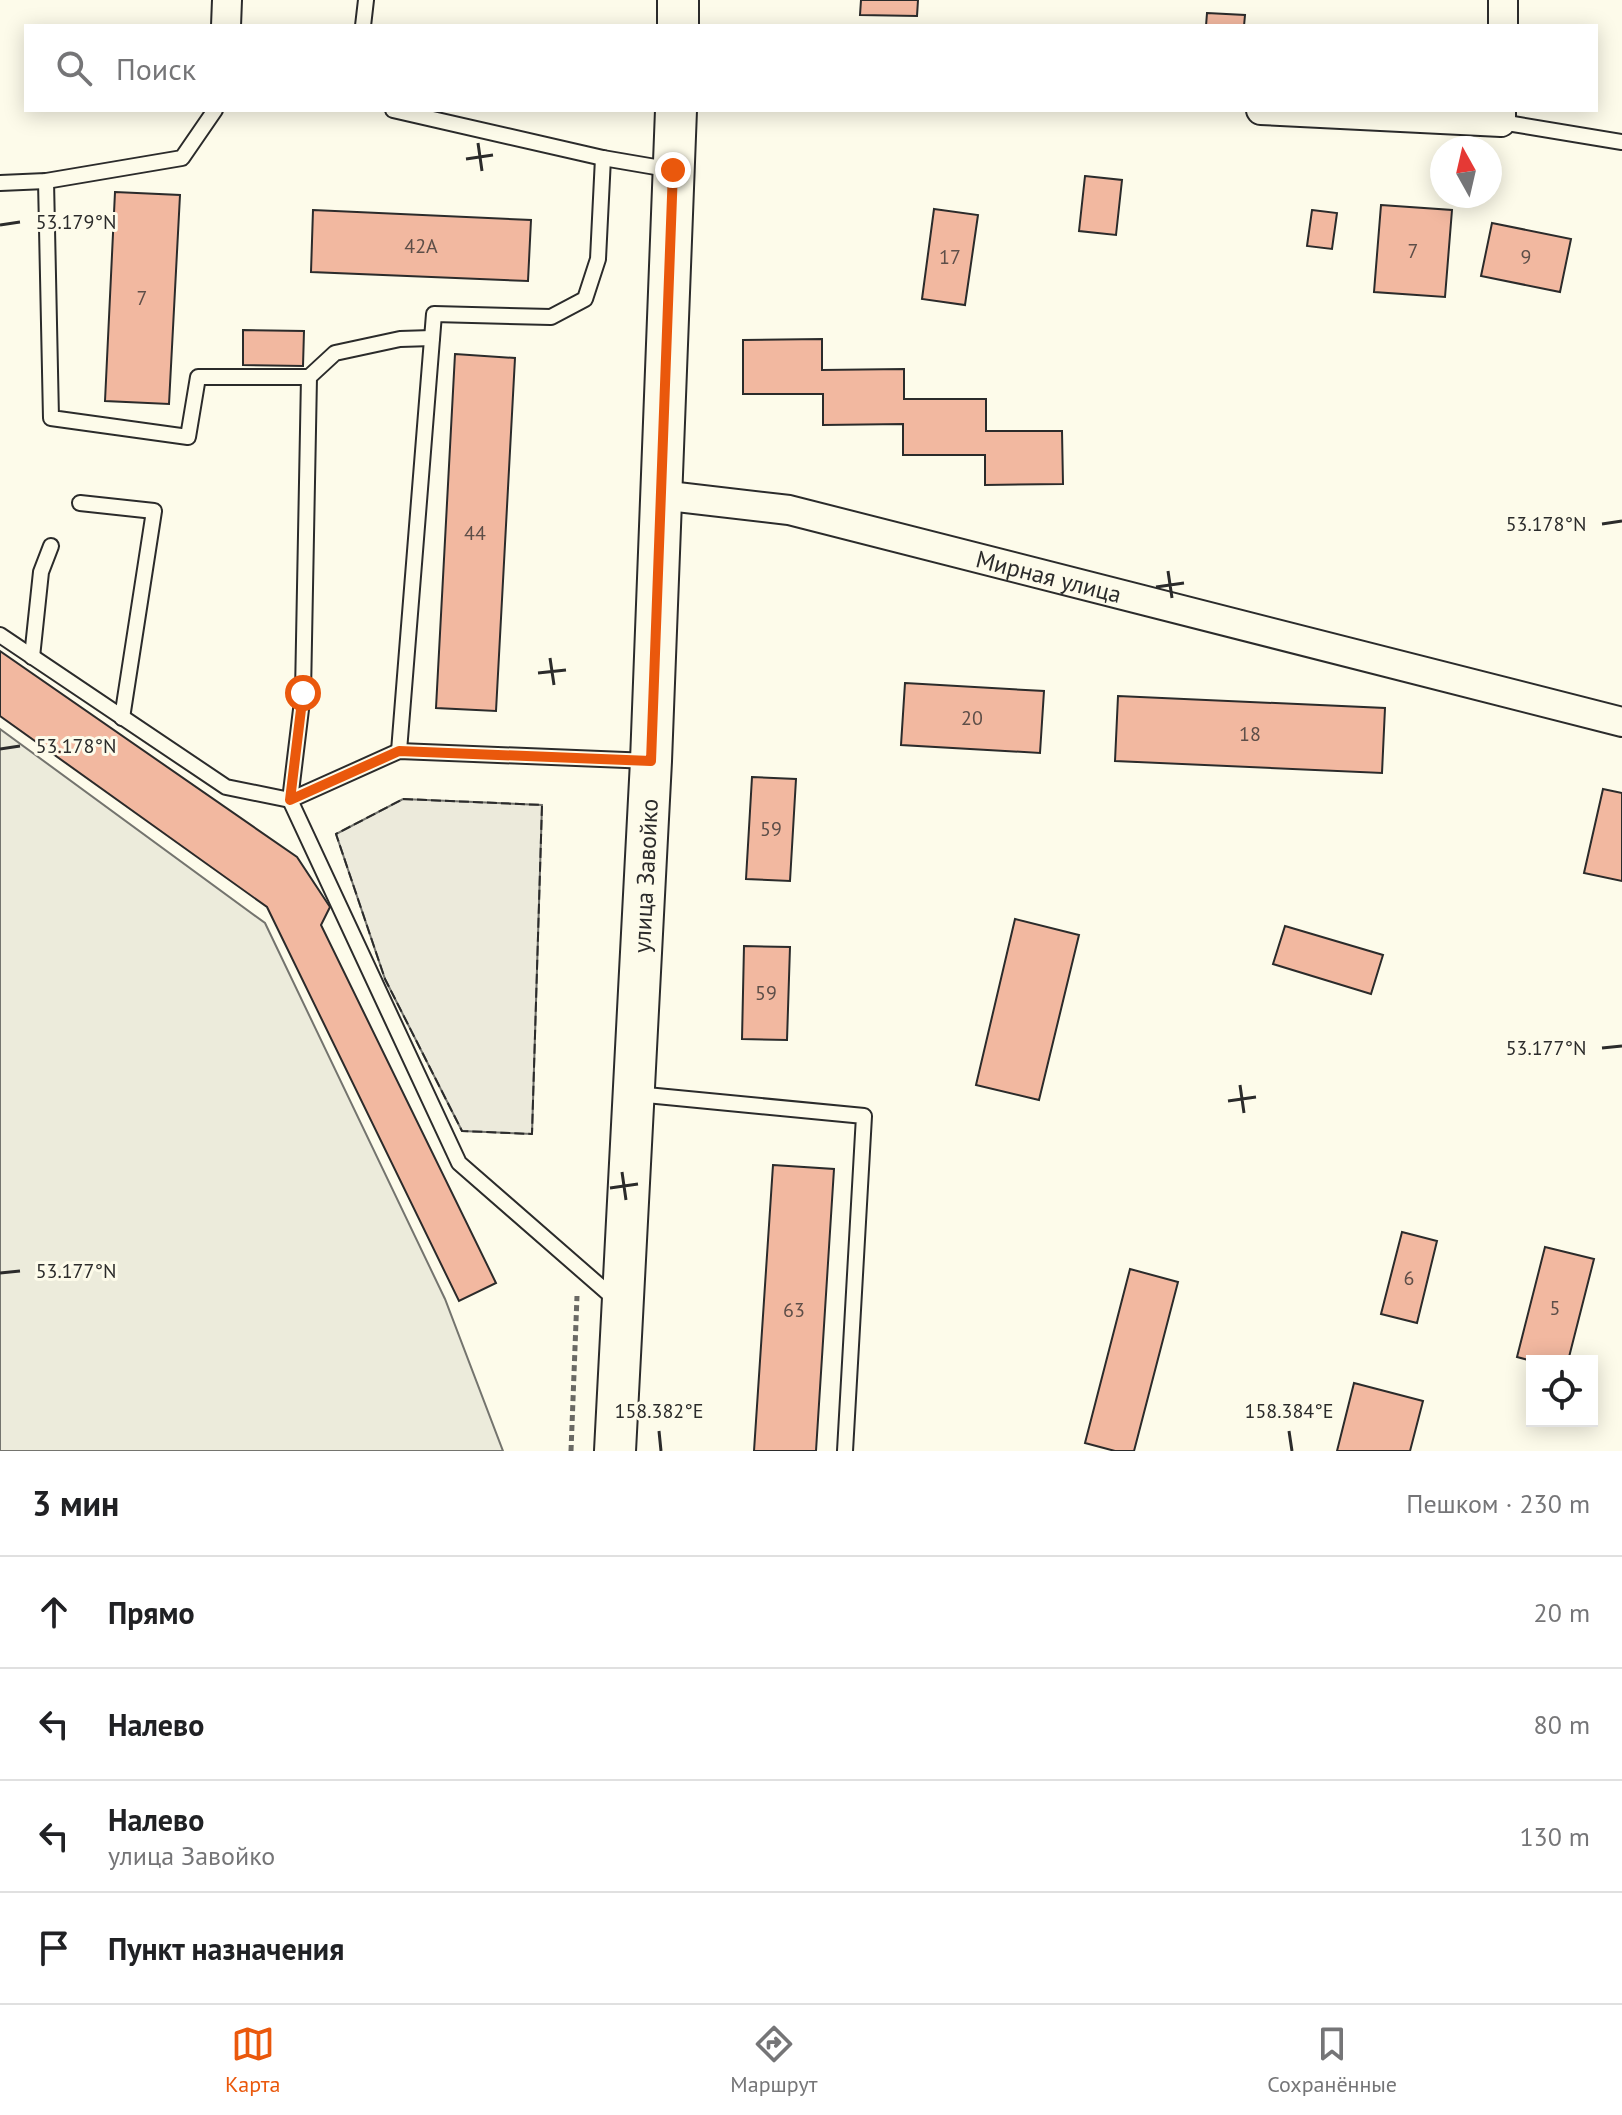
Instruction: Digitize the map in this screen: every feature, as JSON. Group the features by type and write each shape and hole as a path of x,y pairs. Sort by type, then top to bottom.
{"main road":[{"path":"678,0 678,24"},
{"name":"улица Завойко","path":"615,1451 651,761 676,112"}],"street":[{"path":"226,24 227,0"},
{"path":"1503,0 1503,24"},
{"path":"1341,112 1501,116"},
{"name":"Мирная улица","path":"660,495 789,510 1622,722"}],"lane":[{"path":"363,24 366,0"},
{"path":"0,183 46,181 182,158 214,112"},
{"path":"402,112 603,158 673,170"},
{"path":"1501,116 1622,142"},
{"path":"399,751 434,314 551,317 585,299 598,259 603,158"},
{"path":"46,181 51,418 188,437 198,377 309,377 335,353 400,339 432,338"},
{"path":"309,377 303,693 290,800 459,1163 623,1306"},
{"path":"80,503 154,511 122,718"},
{"path":"32,657 41,572 51,546"},
{"path":"0,635 226,787 290,800 399,751 651,761"},
{"path":"635,1094 864,1116 845,1451"}],"path":[{"path":"571,1451 578,1267"}],"shaded area":[{"path":"0,729 265,923 445,1299 503,1451 0,1451"},
{"path":"403,799 542,805 532,1134 462,1131 385,979 336,834"}],"building":[{"path":"861,0 918,0 917,16 860,15"},
{"path":"1207,13 1245,15 1244,24 1206,24"},
{"path":"1085,176 1122,180 1116,235 1079,231"},
{"path":"115,192 180,195 169,404 105,401"},
{"path":"1381,205 1452,210 1445,297 1374,292"},
{"path":"934,209 978,215 965,305 922,299"},
{"path":"313,210 531,220 528,281 311,272"},
{"path":"1312,210 1337,213 1332,249 1307,246"},
{"path":"1492,223 1571,239 1560,292 1481,276"},
{"path":"243,330 304,331 303,366 243,365"},
{"path":"822,339 822,370 904,369 904,399 986,399 986,431 1062,431 1063,484 985,485 985,455 903,455 903,424 823,425 823,394 743,394 743,340"},
{"path":"455,354 515,358 496,711 436,708"},
{"path":"0,651 297,857 330,907 321,925 496,1283 459,1301 267,907 0,716"},
{"path":"905,683 1044,691 1040,753 901,745"},
{"path":"1118,696 1385,708 1382,773 1115,761"},
{"path":"752,777 796,779 790,881 746,879"},
{"path":"1603,789 1622,793 1622,881 1584,873"},
{"path":"1015,919 1079,935 1039,1100 976,1085"},
{"path":"1285,926 1383,955 1371,994 1273,964"},
{"path":"744,946 790,947 787,1040 742,1039"},
{"path":"773,1165 834,1169 816,1451 754,1451"},
{"path":"1402,1232 1437,1241 1417,1323 1381,1314"},
{"path":"1545,1247 1594,1259 1570,1355 1526,1355 1526,1359 1517,1357"},
{"path":"1130,1269 1178,1282 1134,1451 1115,1451 1085,1443"},
{"path":"1354,1383 1423,1401 1410,1451 1337,1451"}],"fence":[{"path":"403,799 542,805 532,1134 462,1131 385,979 336,834 403,799"}],"route":[{"path":"303,693 290,800 399,751 651,761 673,170"}]}
